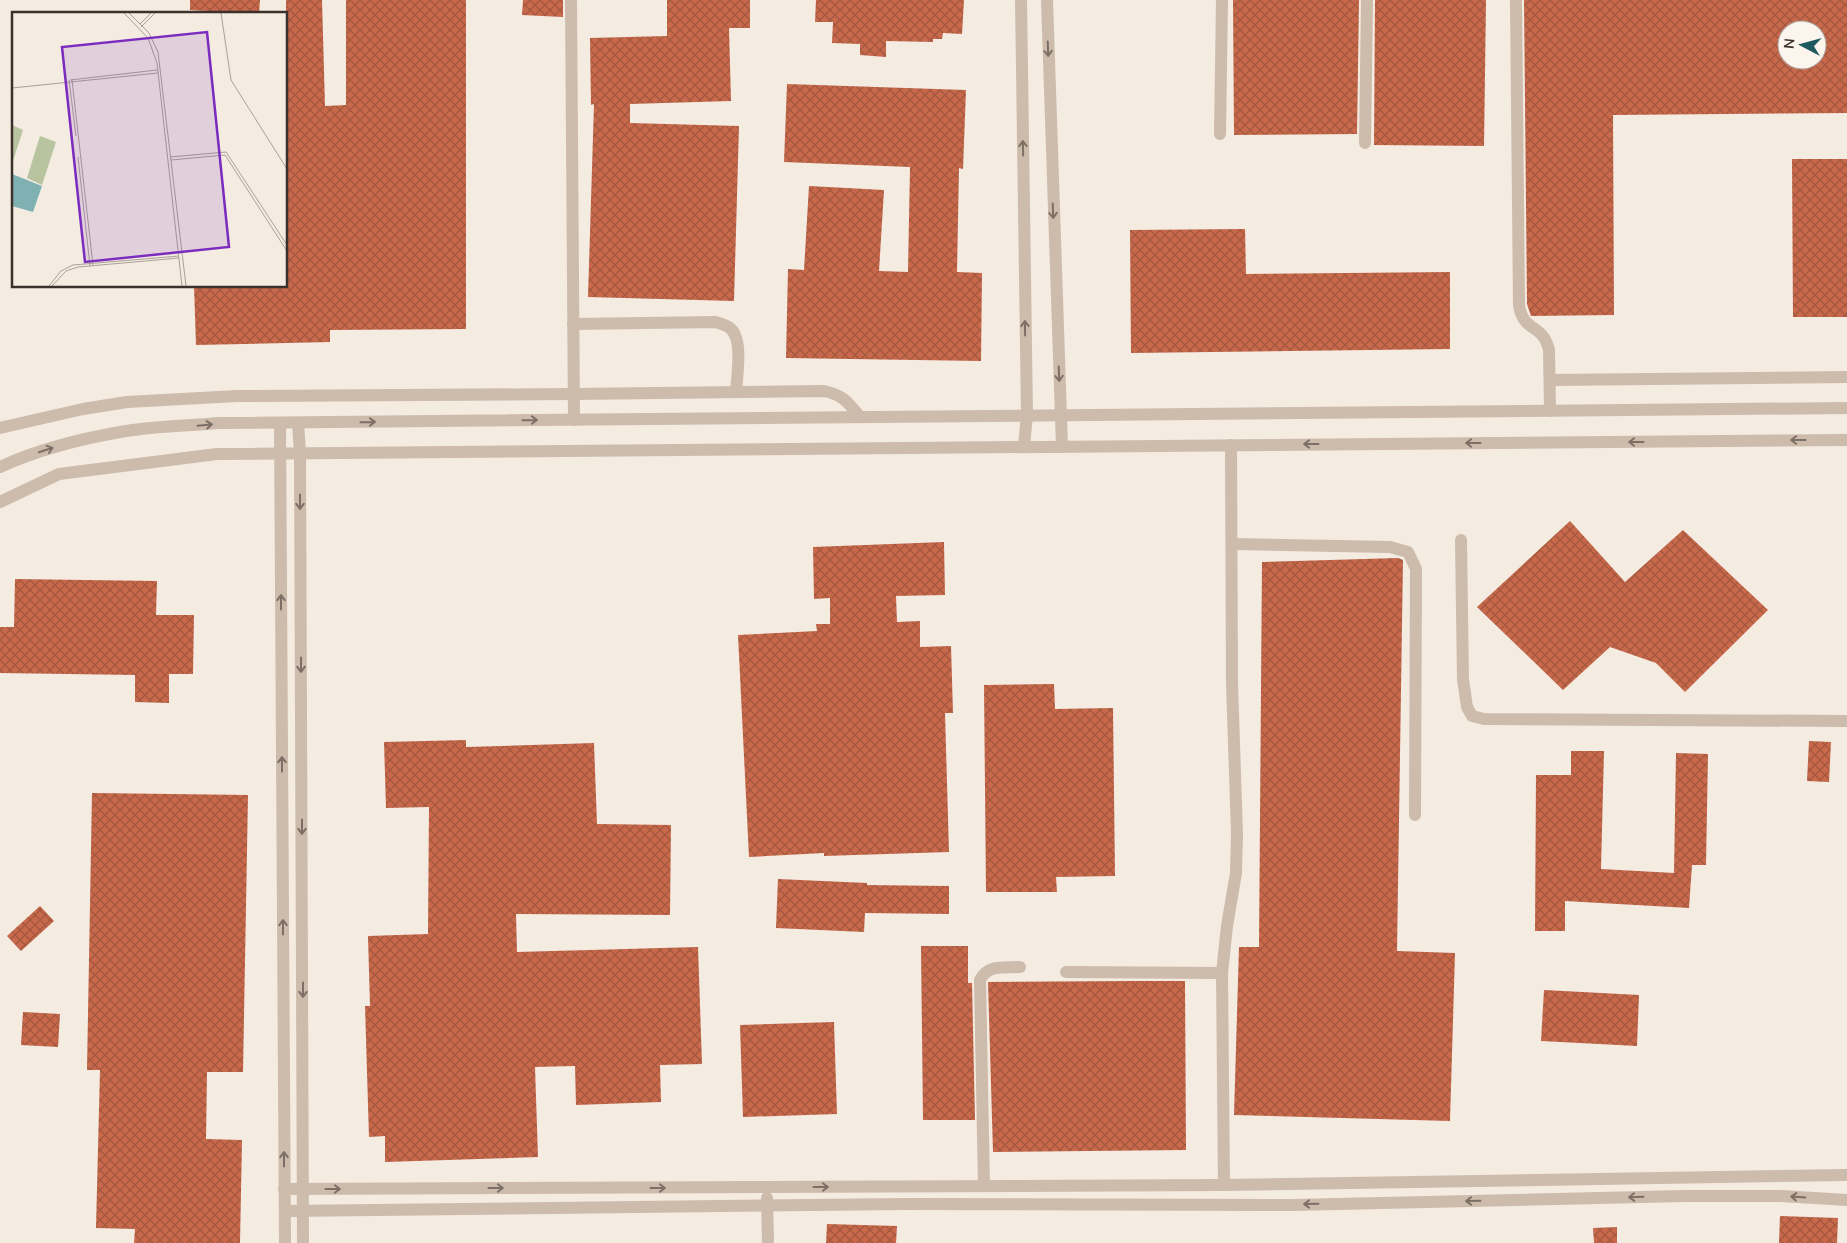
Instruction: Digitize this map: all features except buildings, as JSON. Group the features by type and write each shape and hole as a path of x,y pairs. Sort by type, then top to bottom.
{"street":[{"path":"571,0 574,420"},
{"path":"1021,0 1027,415 1024,446"},
{"path":"1047,0 1062,446"},
{"path":"1220,134 1222,0"},
{"path":"1365,143 1367,0"},
{"path":"1516,0 1519,305 1520,314 1524,322 1538,330 1547,340 1549,350 1550,411"},
{"path":"573,324 716,322 729,327 735,334 738,349 736,392"},
{"path":"1550,380 1847,377"},
{"path":"0,428 83,409 127,402 237,396 824,391 838,394 848,402 860,417"},
{"path":"0,468 16,460 64,444 126,431 219,423 1847,408"},
{"path":"280,423 285,1243"},
{"path":"298,423 300,453 303,1243"},
{"path":"0,502 59,474 217,454 1847,440"},
{"path":"1224,1185 1222,972 1236,873 1231,445"},
{"path":"1461,540 1463,679 1467,707 1472,716 1484,719 1847,721"},
{"path":"1232,544 1390,546 1408,552 1416,569 1415,815"},
{"path":"984,1186 980,980 984,972 990,969 1020,967"},
{"path":"1066,972 1222,972"},
{"path":"284,1189 1224,1185 1847,1175"},
{"path":"766,1187 768,1243"},
{"path":"285,1211 767,1205 1283,1205 1684,1196 1781,1196 1847,1200"}]}
